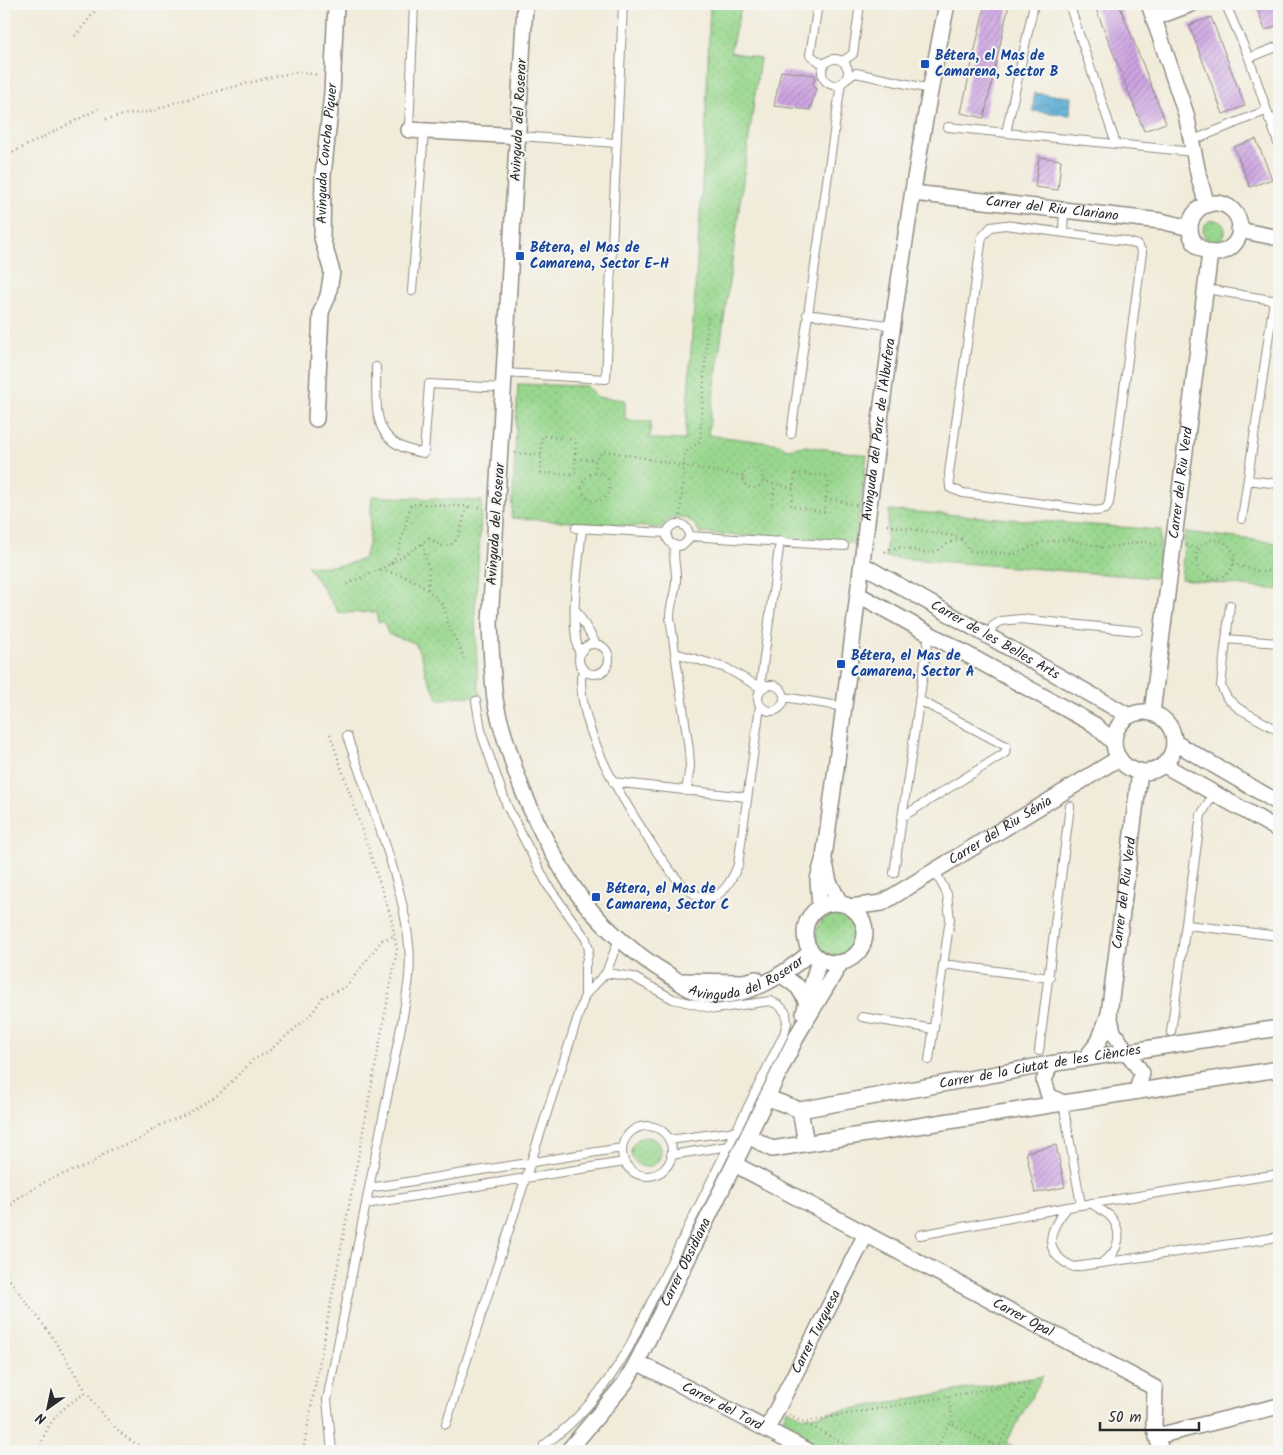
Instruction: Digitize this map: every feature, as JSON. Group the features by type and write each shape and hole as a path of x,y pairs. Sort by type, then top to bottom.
{"street":[{"name":"Avinguda Concha Piquer","path":"316,419 320,312 328,296 332,272 322,238 323,175 333,76 336,4"},
{"name":"Avinguda del Roserar","path":"525,4 490,623 495,700 511,759 537,822 584,901 619,938 647,961 692,990 705,995 739,993 783,976 812,950"},
{"name":"Avinguda del Parc de l'Albufera","path":"820,907 818,879 824,857 845,707 894,326 930,89 948,4"},
{"path":"1191,4 1151,11 1186,114 1192,147 1207,205"},
{"path":"416,130 519,136"},
{"name":"Carrer del Riu Clariano","path":"913,193 1161,222 1190,228"},
{"path":"1207,205 1223,205 1230,209 1235,215 1239,230 1233,245 1218,253 1210,253 1198,247 1191,235 1190,228 1195,214 1207,205"},
{"path":"1239,230 1279,238"},
{"name":"Carrer del Riu Verd","path":"1152,713 1210,253"},
{"name":"Carrer de les Belles Arts","path":"863,565 1129,716"},
{"name":"Carrer de les Belles Arts","path":"859,595 1095,725 1114,743"},
{"path":"1136,713 1152,713 1168,724 1174,742 1169,758 1164,765 1148,772 1132,769 1118,758 1114,743 1118,727 1129,716 1136,713"},
{"path":"1174,742 1279,803"},
{"name":"Carrer del Riu Sénia","path":"845,905 882,904 1118,758"},
{"path":"1164,765 1279,830"},
{"name":"Carrer del Riu Verd","path":"1086,1058 1099,1041 1109,1014 1140,771"},
{"name":"Avinguda del Parc de l'Albufera","path":"824,857 828,882 845,905"},
{"path":"812,950 829,964 840,964 850,960 858,954 864,944 866,934 882,904"},
{"path":"799,1032 807,1002 812,950 806,922 812,913 820,907 845,905 858,913 864,922 866,934"},
{"name":"Avinguda del Roserar","path":"678,981 743,982 776,970 795,953 812,950"},
{"path":"736,1165 743,1134 768,1098 799,1032 840,964"},
{"path":"783,976 798,987 807,1002"},
{"name":"Carrer del Riu Verd","path":"1109,1014 1113,1032 1142,1072 1137,1091"},
{"name":"Carrer de la Ciutat de les Ciències","path":"800,1110 1050,1064 1279,1028"},
{"path":"1050,1064 1044,1081 1049,1096 1064,1102"},
{"path":"743,1134 772,1149 1279,1069"},
{"path":"768,1098 800,1110 806,1143"},
{"name":"Carrer Opal","path":"736,1165 1155,1388 1154,1426 1157,1436"},
{"name":"Carrer Obsidiana","path":"568,1451 625,1383 638,1362 736,1165"},
{"name":"Carrer Turquesa","path":"767,1429 866,1234"},
{"name":"Carrer del Tord","path":"638,1362 808,1451"},
{"path":"1162,1451 1157,1436 1279,1406"}],"lane":[{"path":"412,291 416,130 414,4"},
{"path":"376,367 377,409 382,432 392,443 405,450 424,453 429,384 606,379 623,4"},
{"path":"818,4 810,55 824,65"},
{"path":"843,61 853,54 860,4"},
{"path":"1006,133 1034,4"},
{"path":"1069,4 1116,144"},
{"path":"1226,5 1248,58 1279,146"},
{"path":"1248,58 1279,46"},
{"path":"841,84 833,85 825,80 823,74 824,65 832,59 843,61 848,68 848,77"},
{"path":"791,434 841,84 848,77 856,73 930,89"},
{"path":"948,127 1116,144 1192,147 1266,111"},
{"path":"1269,120 1279,117"},
{"path":"519,136 616,143"},
{"path":"1063,232 1064,210"},
{"path":"1005,225 1063,232 1125,241 1138,245 1142,252 1108,503 1106,509 1096,511 963,493 950,488 949,473 982,237 991,227 1005,225"},
{"path":"1206,289 1277,301 1242,519"},
{"path":"808,314 894,326"},
{"path":"1248,480 1279,484"},
{"path":"674,546 668,541 666,533 671,525 679,523 686,527 689,536"},
{"path":"576,610 596,644 608,652 608,665 597,674 586,671 580,664 580,655 576,646 576,610 579,528 666,533"},
{"path":"689,536 844,546"},
{"path":"674,546 684,544 689,536"},
{"path":"763,687 760,680 780,541"},
{"path":"674,546 672,558 676,583 671,599 670,617 689,750 690,767 686,791"},
{"path":"1230,605 1221,686 1227,698 1238,708 1279,731"},
{"path":"988,637 993,626 1001,620 1021,619 1138,631"},
{"path":"894,873 929,634"},
{"path":"1226,638 1279,643"},
{"path":"580,655 588,645 596,644"},
{"path":"675,653 726,668 763,687 778,686 784,697 783,703 777,709 768,711 760,706"},
{"path":"586,671 581,676 581,693 590,726 620,796 670,872 694,895 703,897 722,893 730,884 738,865 760,706 757,696 763,687"},
{"path":"784,697 845,707"},
{"path":"902,817 1005,753 1006,746 919,700"},
{"path":"446,1424 585,995 585,967 589,950 586,939 548,886 507,806 482,735 476,701"},
{"path":"332,1451 327,1400 402,1022 410,947 398,888 347,736"},
{"path":"613,782 746,797"},
{"path":"1171,1032 1201,815 1214,793"},
{"path":"1039,1051 1050,978 1070,806"},
{"path":"929,1060 950,919 947,894 935,871"},
{"path":"1187,925 1279,936"},
{"path":"585,995 606,973 619,938"},
{"path":"943,964 1050,978"},
{"path":"544,1444 565,1430 614,1373 729,1146 743,1134 787,1023 786,1013 779,1004 770,1000 732,1008 715,1009 673,999 633,977 606,973"},
{"path":"862,1017 934,1029"},
{"path":"1064,1102 1081,1205"},
{"path":"642,1126 658,1128 670,1140 671,1155 664,1169 650,1175 635,1173 624,1162 622,1148 628,1133 642,1126"},
{"path":"670,1140 743,1134"},
{"path":"671,1155 729,1146"},
{"path":"369,1188 622,1148"},
{"path":"366,1204 624,1162"},
{"path":"920,1234 1068,1207 1279,1174"},
{"path":"1091,1204 1110,1216 1120,1235 1117,1249 1102,1262"},
{"path":"1068,1207 1057,1219 1050,1234 1052,1248 1060,1261 1074,1267 1279,1237"}],"path":[{"path":"75,36 101,4"},
{"path":"106,119 150,112 173,103 283,75 300,72 333,76"},
{"path":"4,156 98,109"},
{"path":"680,517 685,453 700,441 708,317"},
{"path":"542,436 576,440 575,459 575,474 541,473 542,436"},
{"path":"575,459 594,460 602,452 608,451 743,476"},
{"path":"515,453 542,455"},
{"path":"594,460 596,472"},
{"path":"750,468 757,468 762,473 763,481 758,488 752,488 746,485 743,476 750,468"},
{"path":"596,472 605,475 610,483 607,496 599,501 586,497 582,488 584,479 596,472"},
{"path":"795,473 829,476 826,498 824,512 791,506 795,473"},
{"path":"763,481 793,488"},
{"path":"772,504 775,484"},
{"path":"826,498 860,506"},
{"path":"392,564 398,552 411,504 481,507"},
{"path":"347,584 379,571 429,540 441,546 452,543 458,536 468,507"},
{"path":"887,526 960,538 970,551 1015,554 1043,542 1068,539 1104,548 1141,542 1161,545"},
{"path":"884,552 893,548 933,552 950,541 962,540"},
{"path":"1213,540 1225,543 1232,552 1233,564 1230,570 1220,578 1207,576 1198,568 1196,562 1198,549 1213,540"},
{"path":"422,544 429,570 428,591"},
{"path":"1184,545 1198,549"},
{"path":"1233,564 1262,572 1279,569"},
{"path":"379,571 392,572 408,578 428,591 446,611 446,622 460,644 464,659"},
{"path":"303,1451 393,980 397,950 391,917 328,731"},
{"path":"4,1212 18,1198 50,1178 89,1165 108,1151 140,1139 158,1126 185,1115 218,1095 253,1060 268,1052 306,1018 323,997 347,986 382,940 394,936"},
{"path":"4,1272 117,1432 133,1444 150,1451"},
{"path":"802,1422 1030,1382 998,1448"},
{"path":"40,1451 47,1430 57,1414 72,1400 88,1392"},
{"path":"948,1396 954,1425"},
{"path":"785,1413 858,1451"},
{"path":"934,1451 950,1422 1004,1451"}],"green space":[{"path":"710,4 742,4 730,52 760,58 708,435 780,444 787,449 805,446 867,455 855,543 700,533 692,522 682,517 671,519 661,528 512,518 518,384 587,386 596,397 625,400 625,420 651,421 650,439 685,440 705,140"},
{"path":"1214,220 1222,223 1225,231 1222,239 1214,242 1206,239 1203,231 1206,223"},
{"path":"372,496 482,501 475,615 478,685 481,697 460,696 439,700 425,673 423,660 415,643 388,634 384,622 378,622 376,612 339,613 307,565 336,566 364,558 369,542"},
{"path":"889,510 1161,530 1158,574 1156,578 885,557"},
{"path":"1185,532 1279,543 1279,590 1181,579"},
{"path":"837,914 852,920 858,935 852,950 837,956 822,950 816,935 822,920"},
{"path":"646,1137 652,1138 660,1146 660,1158 652,1166 646,1167 640,1166 632,1158 631,1152 632,1146 640,1138"},
{"path":"1043,1376 1006,1443 1018,1451 821,1451 787,1432 783,1417 787,1409 804,1417"}],"water":[{"path":"1034,93 1071,97 1070,115 1033,111"}],"building":[{"path":"985,4 1009,4 984,118 961,113"},
{"path":"1094,4 1119,4 1166,123 1144,131"},
{"path":"1269,4 1279,4 1279,25 1265,30 1257,8"},
{"path":"1211,17 1245,106 1223,114 1189,25"},
{"path":"781,71 815,75 813,87 816,88 810,110 774,106"},
{"path":"1256,139 1272,179 1250,187 1234,147"},
{"path":"1039,157 1061,160 1058,190 1035,187"},
{"path":"1056,1145 1065,1187 1035,1193 1026,1152"}],"place":[{"name":"Bétera, el Mas de Camarena, Sector B","path":"925,64"},
{"name":"Bétera, el Mas de Camarena, Sector E-H","path":"520,256"},
{"name":"Bétera, el Mas de Camarena, Sector A","path":"841,664"},
{"name":"Bétera, el Mas de Camarena, Sector C","path":"596,897"}]}
